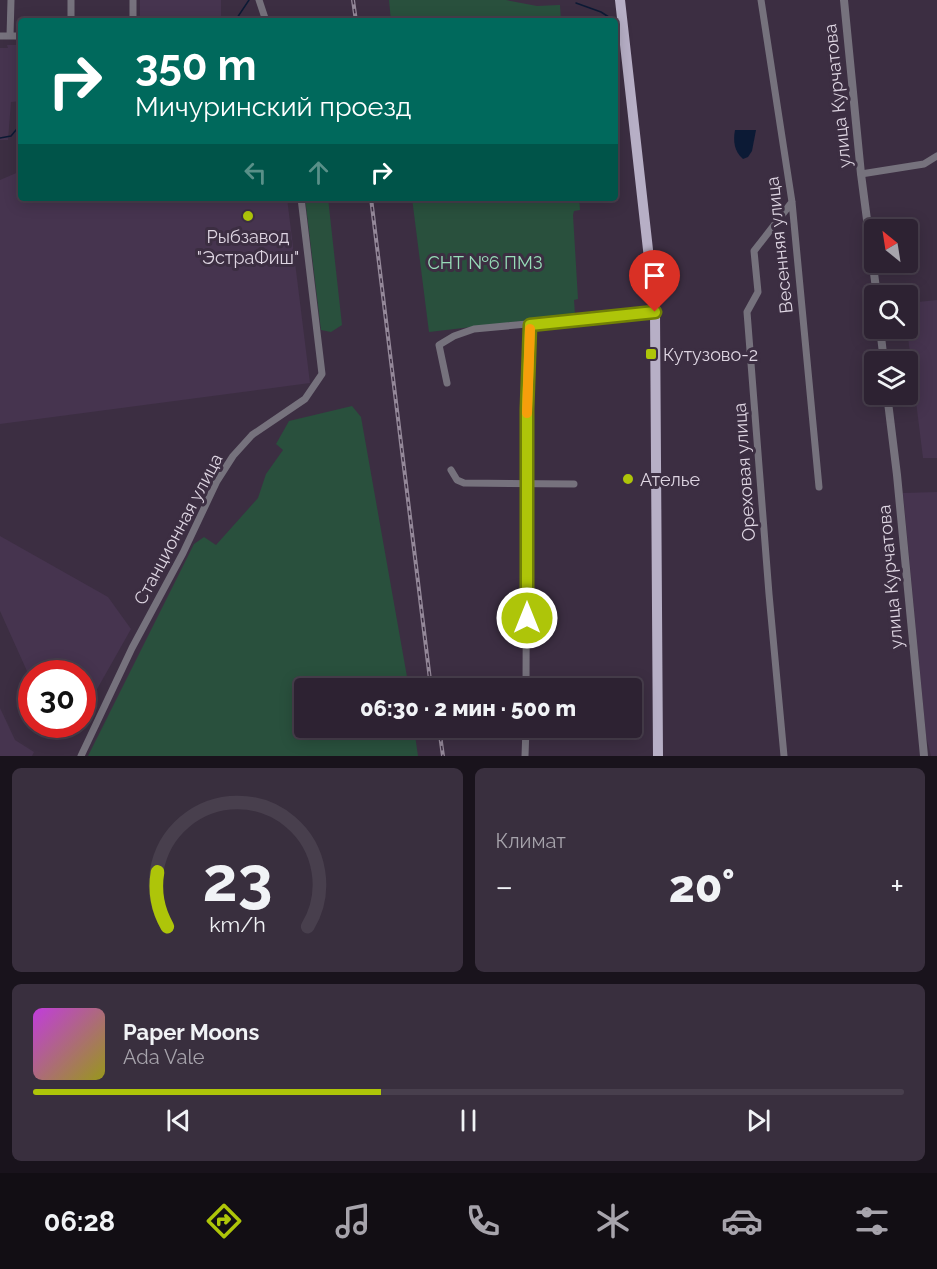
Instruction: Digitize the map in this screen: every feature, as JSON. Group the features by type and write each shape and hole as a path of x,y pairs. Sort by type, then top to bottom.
{"main road":[{"path":"620,0 655,312 658,756"},
{"path":"627,0 662,312 665,756"}],"street":[{"path":"10,36 11,0"},
{"path":"71,0 71,18"},
{"path":"133,0 133,18"},
{"path":"259,0 265,18"},
{"name":"Весенняя улица","path":"761,0 792,202 819,487"},
{"name":"улица Курчатова","path":"844,0 861,174 876,285"},
{"path":"0,36 18,36"},
{"path":"861,174 924,164 937,156"},
{"name":"Станционная улица","path":"81,756 132,648 183,553 217,481 233,456 252,435 305,399 322,374 301,201"},
{"name":"Ореховая улица","path":"784,756 747,312 758,292 754,251 792,202"},
{"path":"447,383 439,345 454,336 474,330 655,312"},
{"path":"526,678 530,325"},
{"name":"улица Курчатова","path":"888,405 924,756"},
{"path":"451,470 457,480 464,483 574,484"},
{"path":"525,756 526,738"}],"shaded area":[{"path":"140,0 221,0 221,16 140,18"},
{"path":"7,45 18,45 18,101 11,102 8,140 0,140 0,48 8,48"},
{"path":"18,172 18,201 287,201 310,383 0,424 0,180"},
{"path":"937,300 937,458 923,458 916,405 918,351 910,351 908,339 918,339 918,302"},
{"path":"937,492 937,756 931,756 926,736 903,493"},
{"path":"0,536 108,597 131,629 96,691 96,660 22,660 0,611"},
{"path":"0,708 15,740 34,752 32,756 0,756"}],"green space":[{"path":"389,0 506,0 537,6 560,5 561,18 391,18"},
{"path":"305,201 328,201 342,325 331,332 321,330"},
{"name":"СНТ №6 ПМЗ","path":"412,201 579,201 580,210 574,211 573,215 578,299 574,300 575,315 429,332"},
{"path":"352,406 361,417 407,678 294,678 294,738 415,738 418,756 88,756 194,544 204,537 216,545 258,498 266,474 283,450 276,444 289,421"}],"water":[{"path":"735,130 756,130 752,151 748,157 743,159 735,146"}],"waterway":[{"path":"237,18 249,0"},
{"path":"576,3 610,18"},
{"path":"0,138 11,136 18,128"}],"railway":[{"path":"353,0 356,18"},
{"path":"371,201 430,678"},
{"path":"440,738 443,756"}],"slow traffic":[{"path":"527,413 530,329"}],"place":[{"name":"Рыбзавод \"ЭстраФиш\"","path":"248,216"},
{"name":"Кутузово-2","path":"651,354"},
{"name":"Ателье","path":"628,479"}],"route":[{"path":"527,618 527,409 530,325 655,312"}]}
